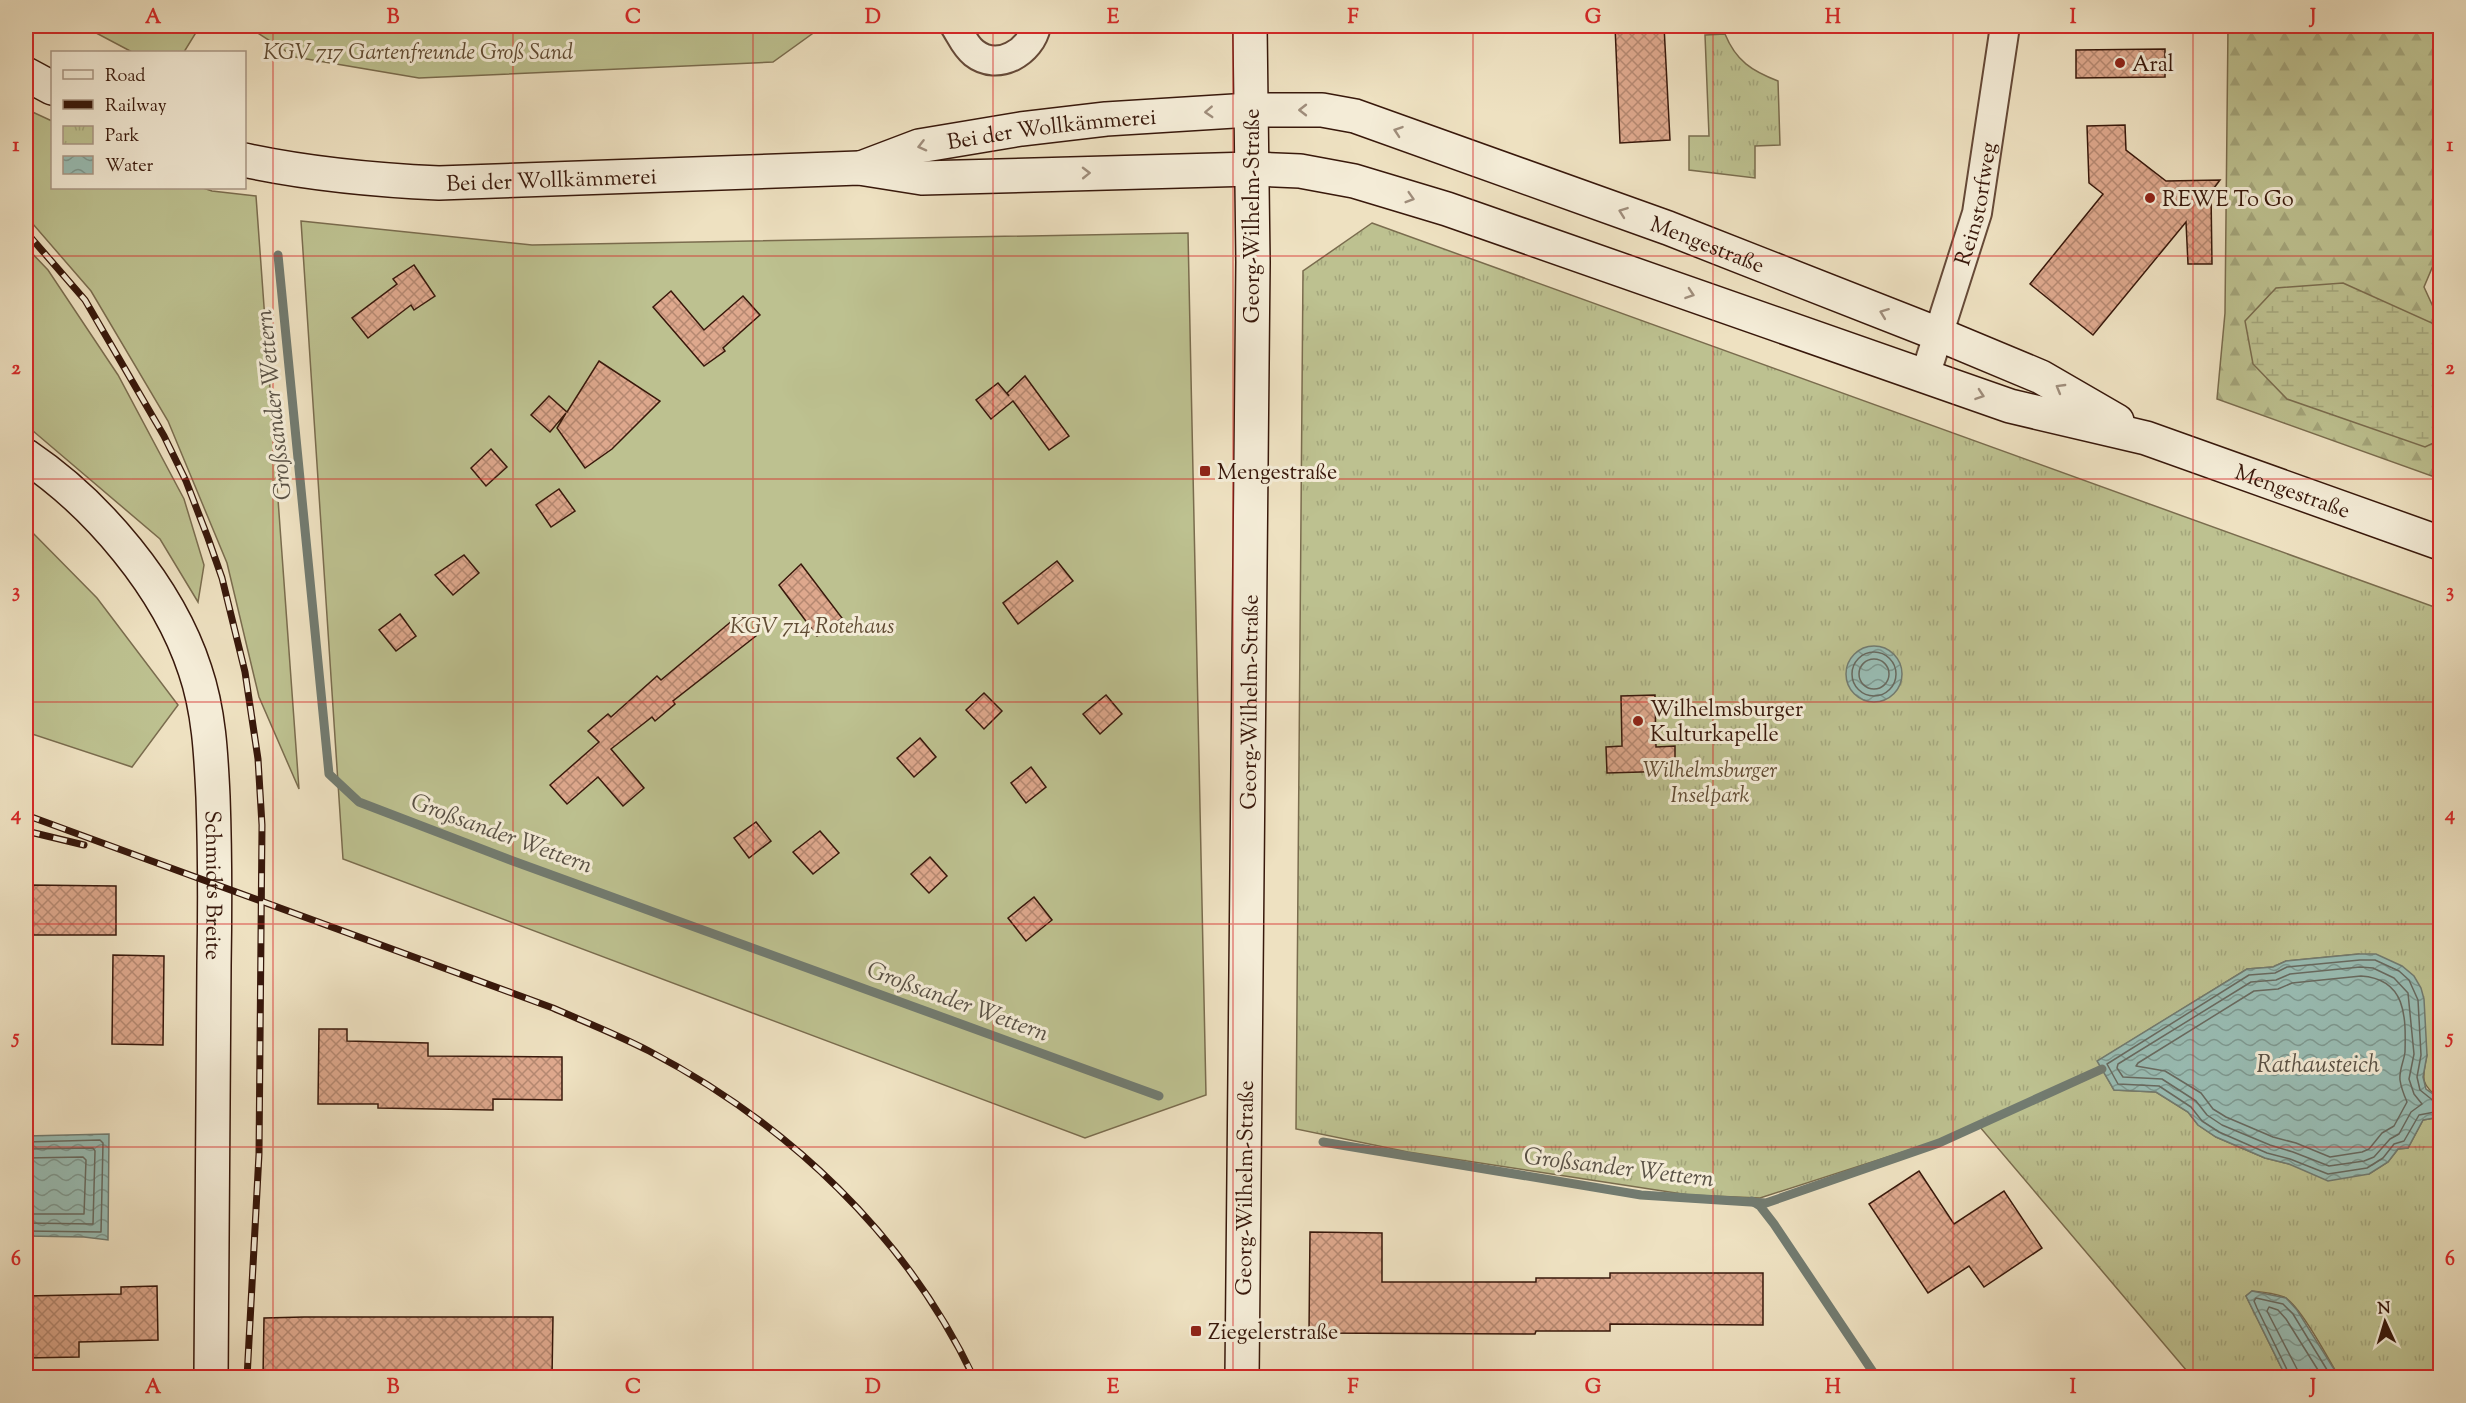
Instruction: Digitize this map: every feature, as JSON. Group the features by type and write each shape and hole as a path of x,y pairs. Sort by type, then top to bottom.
{"main road":[{"name":"Georg-Wilhelm-Straße","path":"1242,1377 1252,169 1250,26"},
{"path":"26,74 51,87"},
{"name":"Bei der Wollkämmerei","path":"859,168 919,146 1021,129 1106,119 1250,110"},
{"name":"Mengestraße","path":"1250,110 1322,110 1363,118 1668,228 2041,377 2146,438"},
{"name":"Bei der Wollkämmerei","path":"246,160 326,175 439,183 859,168 922,178 1252,169"},
{"name":"Mengestraße","path":"1252,169 1300,171 1354,181 1447,209 2010,406 2146,438 2440,543"},
{"name":"Schmidts Breite","path":"26,456 85,502 127,549 168,611 183,640 195,670 207,715 211,752 215,885 211,1377"}],"street":[{"path":"955,26 974,53 988,60 1004,60 1030,43 1036,26"},
{"name":"Reinstorfweg","path":"1925,376 1977,213 2005,26"}],"green space":[{"path":"83,26 200,26 185,51 130,51"},
{"name":"KGV 717 Gartenfreunde Groß Sand","path":"247,26 823,26 773,62 419,78 295,57"},
{"path":"2228,26 2440,26 2440,249 2424,287 2440,322 2440,479 2217,399 2225,313"},
{"path":"1725,34 1734,51 1746,64 1778,81 1780,145 1755,146 1755,178 1689,170 1689,136 1709,136 1705,35"},
{"path":"26,109 51,121 51,189 206,189 256,196 299,789 259,697 227,563 168,421 91,291 26,216"},
{"name":"KGV 714 Rotehaus","path":"301,221 532,245 1188,233 1206,1095 1085,1138 343,859"},
{"name":"Wilhelmsburger Inselpark","path":"1372,223 2440,609 2440,1099 2429,1089 2424,1080 2427,1055 2359,954 2286,961 2273,967 2247,969 2098,1061 2114,1090 2156,1092 2188,1112 2198,1125 2216,1137 2265,1158 2289,1164 2369,1174 2388,1162 2398,1149 2408,1148 2423,1120 2440,1117 2440,1377 2339,1377 2314,1334 2291,1302 2284,1297 2252,1291 2246,1296 2286,1377 2192,1377 1980,1127 1760,1198 1689,1195 1408,1152 1296,1129 1303,271"},
{"path":"26,247 48,270 118,375 184,499 204,565 198,602 160,539 26,425"},
{"path":"2343,283 2432,323 2440,336 2440,440 2425,447 2287,399 2253,364 2245,321 2276,288"},
{"path":"26,526 97,598 178,705 132,767 26,732"}],"water":[{"path":"1869,646 1879,646 1894,654 1900,663 1902,674 1900,685 1894,694 1879,702 1869,702 1858,697 1851,690 1846,679 1846,669 1851,658 1858,651"},
{"name":"Rathausteich","path":"2376,954 2402,966 2414,976 2421,988 2424,999 2427,1055 2423,1077 2426,1089 2440,1099 2440,1117 2423,1120 2408,1148 2398,1149 2388,1162 2369,1174 2328,1181 2289,1164 2265,1158 2216,1137 2198,1125 2188,1112 2156,1092 2114,1090 2097,1061 2247,969 2273,967 2286,961"},
{"path":"109,1134 108,1240 84,1237 26,1236 26,1136"},
{"path":"2252,1291 2286,1298 2297,1310 2339,1377 2286,1377 2246,1296"}],"building":[{"path":"1615,26 1664,26 1670,140 1620,143"},
{"name":"Aral","path":"2165,49 2165,77 2076,78 2076,50"},
{"path":"2125,125 2126,150 2166,181 2220,180 2211,192 2212,264 2188,264 2186,222 2093,335 2030,284 2103,194 2089,183 2087,126"},
{"path":"414,265 435,296 414,310 411,305 368,338 352,318 397,284 393,279"},
{"path":"671,291 704,330 743,296 760,315 723,348 725,351 704,366 653,307"},
{"path":"599,361 660,401 612,449 585,468 557,428 566,413 550,432 531,415 549,396 567,412"},
{"path":"1025,376 1069,436 1049,450 1013,401 991,419 976,400 998,383 1009,396 1007,393"},
{"path":"491,449 507,467 486,486 471,468"},
{"path":"559,489 575,511 551,527 536,505"},
{"path":"464,555 479,573 453,595 435,575"},
{"path":"1057,561 1073,581 1018,624 1003,603"},
{"path":"801,564 842,618 817,636 779,585"},
{"path":"400,614 416,636 396,651 379,630"},
{"path":"739,615 756,636 673,701 675,704 655,721 652,717 611,749 644,788 623,806 598,777 567,804 550,785 599,742 588,731 608,714 611,717 657,676 661,680"},
{"path":"984,693 1002,711 984,729 966,710"},
{"path":"1106,695 1122,714 1100,734 1083,714"},
{"name":"Wilhelmsburger Kulturkapelle","path":"1655,695 1656,747 1675,746 1675,771 1607,773 1606,747 1622,746 1621,696"},
{"path":"920,738 936,757 914,777 897,758"},
{"path":"1031,767 1046,787 1026,803 1011,783"},
{"path":"756,822 771,841 749,858 734,838"},
{"path":"820,831 839,853 813,874 793,852"},
{"path":"930,857 947,876 929,893 911,874"},
{"path":"29,885 116,886 116,935 29,935"},
{"path":"1034,897 1052,920 1026,941 1008,918"},
{"path":"113,955 164,956 163,1045 112,1044"},
{"path":"319,1029 347,1029 347,1041 428,1043 428,1056 562,1057 562,1100 493,1099 493,1110 378,1108 378,1104 318,1104"},
{"path":"1919,1171 1954,1224 2004,1191 2042,1248 1984,1287 1969,1266 1928,1293 1869,1204"},
{"path":"1310,1232 1382,1233 1382,1282 1536,1282 1536,1278 1610,1278 1610,1273 1763,1273 1763,1325 1610,1324 1610,1331 1536,1331 1535,1334 1309,1333"},
{"path":"157,1286 158,1340 79,1342 79,1357 26,1358 26,1296 121,1294 121,1287"},
{"path":"553,1317 552,1377 263,1377 264,1318"}],"waterway":[{"name":"Großsander Wettern","path":"278,255 329,774 359,802 513,861 1159,1096"},
{"name":"Großsander Wettern","path":"1323,1142 1641,1195 1766,1203 1939,1143 2102,1069"},
{"path":"1752,1201 1760,1206 1774,1224 1877,1378"}],"railway":[{"path":"26,232 85,300 164,436 186,481 222,578 245,672 258,759 262,825 259,1154 247,1378"},
{"path":"26,815 553,1008 637,1045 700,1080 749,1113 795,1149 838,1188 878,1231 914,1277 946,1326 974,1378"},
{"path":"26,831 84,845"}],"place":[{"name":"Aral","path":"2120,63"},
{"name":"REWE To Go","path":"2150,198"},
{"name":"Mengestraße","path":"1205,471"},
{"name":"Wilhelmsburger Kulturkapelle","path":"1638,721"},
{"name":"Ziegelerstraße","path":"1196,1331"}]}
